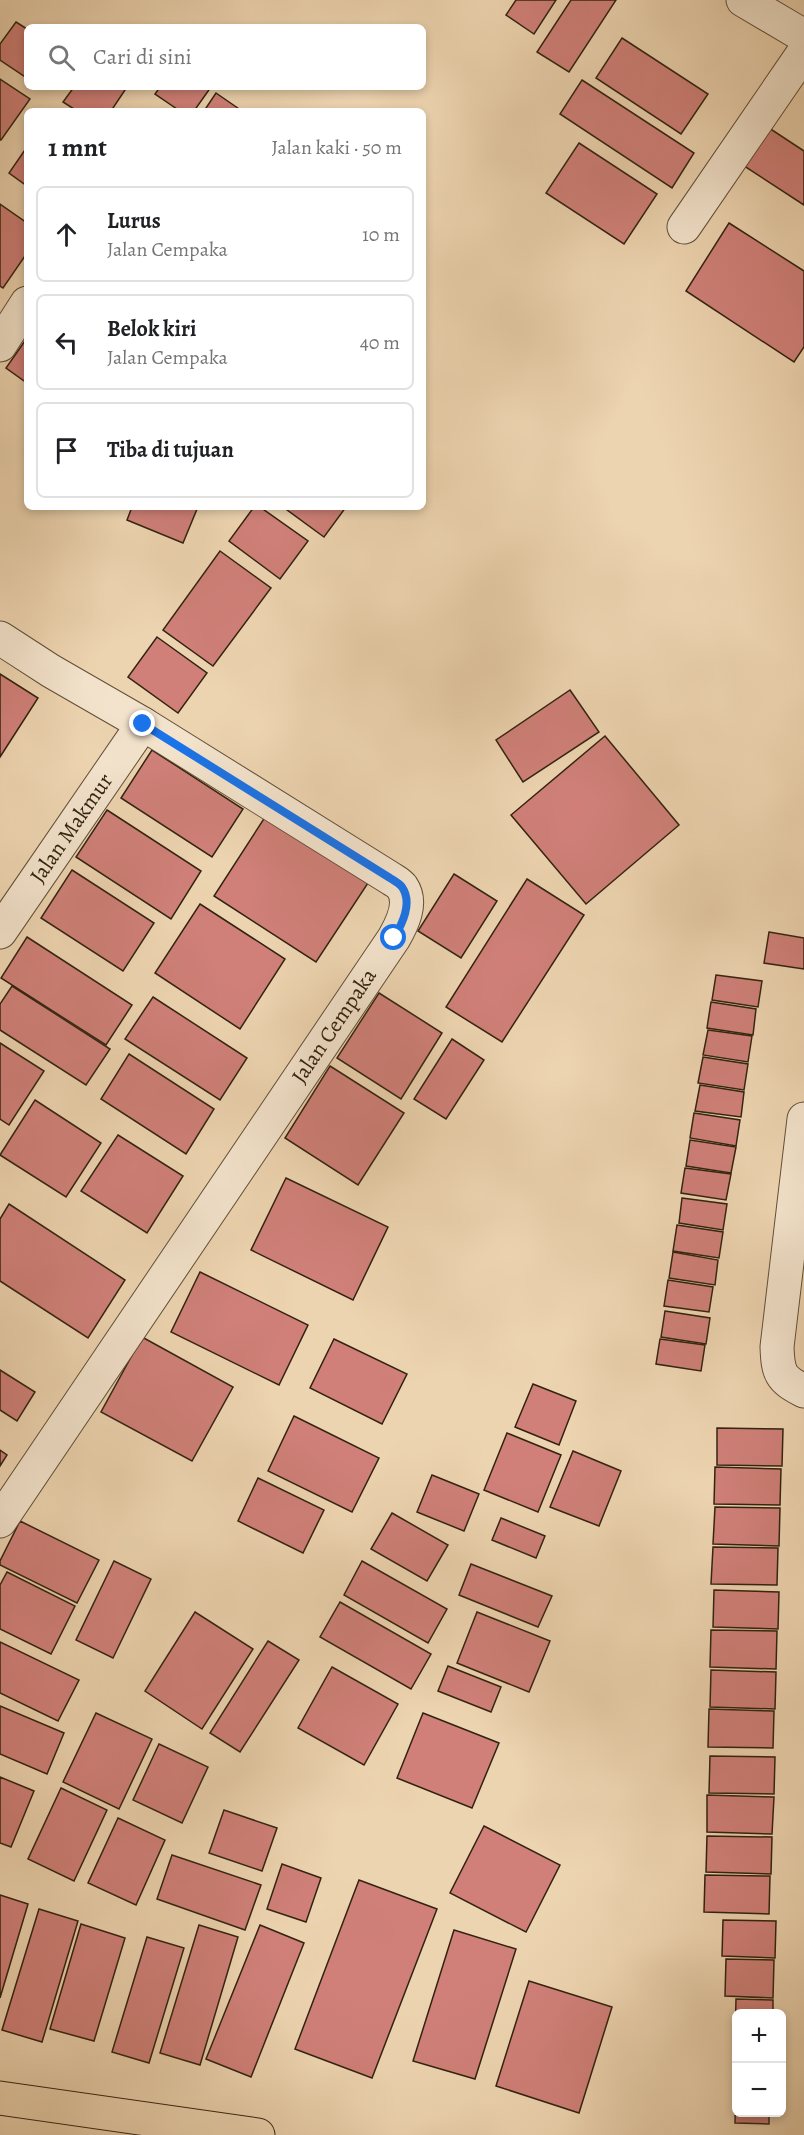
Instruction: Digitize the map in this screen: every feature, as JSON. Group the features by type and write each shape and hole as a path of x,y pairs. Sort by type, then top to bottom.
{"main road":[{"path":"0,2098 221,2132 258,2135"}],"street":[{"path":"743,0 804,36"},
{"path":"684,227 804,52"},
{"path":"0,345 24,308"},
{"name":"Jalan Cempaka","path":"0,638 390,878 402,887 406,902 404,920 0,1521"},
{"name":"Jalan Makmur","path":"0,932 143,724"},
{"path":"804,1119 777,1347 778,1366 782,1377 804,1391"}],"building":[{"path":"516,0 556,0 534,34 506,15"},
{"path":"571,0 616,0 569,72 537,52"},
{"path":"16,22 24,27 24,76 0,60 0,44"},
{"path":"622,38 708,94 681,134 596,78"},
{"path":"0,79 30,99 1,140 0,140"},
{"path":"582,80 694,153 672,188 560,114"},
{"path":"72,90 125,90 113,108 72,108 63,102"},
{"path":"158,90 209,90 196,108 176,108 155,94"},
{"path":"216,93 238,108 206,108"},
{"path":"763,124 804,151 804,205 738,162"},
{"path":"579,143 657,194 624,244 546,193"},
{"path":"24,151 24,184 9,173"},
{"path":"0,204 24,221 24,257 3,288 0,286"},
{"path":"729,223 804,271 804,347 794,362 686,291"},
{"path":"24,342 24,381 6,368"},
{"path":"131,510 197,510 183,543 127,520"},
{"path":"252,510 264,510 308,541 280,579 229,541"},
{"path":"287,510 344,510 324,537"},
{"path":"220,551 271,588 213,666 163,630"},
{"path":"157,637 207,673 178,713 128,677"},
{"path":"0,674 38,698 0,757"},
{"path":"570,690 599,732 523,782 496,740"},
{"path":"605,736 679,825 586,904 511,815"},
{"path":"152,750 243,809 212,857 121,798"},
{"path":"107,810 201,871 171,919 76,857"},
{"path":"267,814 370,880 316,962 214,896"},
{"path":"72,870 154,923 123,971 41,918"},
{"path":"454,874 497,901 461,958 418,931"},
{"path":"527,879 584,915 502,1042 446,1007"},
{"path":"200,904 285,959 240,1029 155,973"},
{"path":"769,932 804,938 804,969 764,963"},
{"path":"27,937 132,1005 106,1045 1,978"},
{"path":"716,975 762,981 758,1007 712,1000"},
{"path":"12,986 110,1049 86,1085 0,1030 0,1004"},
{"path":"379,993 442,1033 401,1099 337,1058"},
{"path":"153,997 247,1058 220,1100 125,1039"},
{"path":"711,1002 756,1009 753,1035 707,1028"},
{"path":"708,1030 752,1036 748,1062 703,1055"},
{"path":"452,1039 484,1060 446,1119 414,1099"},
{"path":"0,1043 44,1071 9,1125 0,1119"},
{"path":"129,1054 214,1109 186,1154 101,1099"},
{"path":"703,1057 748,1064 744,1090 698,1083"},
{"path":"330,1066 404,1113 358,1185 285,1138"},
{"path":"700,1085 744,1092 741,1117 695,1111"},
{"path":"35,1100 101,1143 66,1197 0,1155"},
{"path":"694,1113 740,1120 736,1146 690,1138"},
{"path":"118,1135 183,1176 147,1233 81,1191"},
{"path":"690,1140 736,1147 731,1173 686,1166"},
{"path":"685,1168 731,1174 726,1200 681,1193"},
{"path":"286,1178 388,1227 353,1300 251,1250"},
{"path":"682,1198 727,1204 723,1230 679,1223"},
{"path":"9,1204 125,1280 88,1338 0,1281 0,1219"},
{"path":"677,1225 723,1232 719,1258 673,1251"},
{"path":"673,1252 718,1260 715,1285 669,1278"},
{"path":"200,1272 308,1325 279,1385 171,1332"},
{"path":"668,1280 713,1287 709,1312 664,1306"},
{"path":"665,1311 710,1318 706,1344 661,1337"},
{"path":"142,1337 233,1387 192,1461 101,1412"},
{"path":"334,1339 407,1374 382,1424 310,1388"},
{"path":"660,1339 705,1345 701,1371 656,1364"},
{"path":"0,1370 35,1392 17,1421 0,1410"},
{"path":"533,1384 576,1401 559,1445 515,1427"},
{"path":"294,1416 379,1458 352,1512 268,1471"},
{"path":"717,1428 783,1429 782,1466 717,1465"},
{"path":"507,1433 561,1455 538,1512 484,1490"},
{"path":"0,1450 7,1455 0,1466"},
{"path":"573,1451 621,1471 599,1526 550,1507"},
{"path":"715,1467 781,1469 780,1505 714,1504"},
{"path":"432,1475 479,1494 464,1531 417,1512"},
{"path":"258,1478 324,1510 303,1553 238,1521"},
{"path":"715,1507 780,1508 779,1546 713,1544"},
{"path":"392,1513 448,1545 427,1581 371,1549"},
{"path":"501,1518 545,1536 536,1558 492,1540"},
{"path":"20,1521 99,1560 77,1603 0,1565"},
{"path":"713,1547 778,1548 777,1585 711,1584"},
{"path":"114,1561 151,1579 113,1658 76,1640"},
{"path":"362,1561 447,1609 428,1643 344,1595"},
{"path":"471,1564 552,1596 538,1627 459,1595"},
{"path":"7,1572 75,1606 51,1654 0,1629 0,1585"},
{"path":"714,1590 779,1592 778,1629 713,1627"},
{"path":"340,1602 431,1654 411,1689 320,1637"},
{"path":"195,1612 253,1649 202,1729 145,1691"},
{"path":"477,1612 550,1641 529,1692 457,1663"},
{"path":"711,1630 777,1631 776,1669 710,1667"},
{"path":"268,1641 299,1660 240,1752 210,1733"},
{"path":"0,1642 79,1680 58,1721 0,1693"},
{"path":"448,1666 501,1687 491,1712 438,1691"},
{"path":"332,1667 398,1704 364,1765 298,1728"},
{"path":"711,1670 776,1672 775,1709 710,1707"},
{"path":"0,1706 64,1733 47,1774 0,1754"},
{"path":"709,1709 774,1711 773,1748 708,1747"},
{"path":"96,1713 152,1739 119,1809 63,1782"},
{"path":"423,1713 499,1743 472,1808 397,1778"},
{"path":"159,1744 208,1767 182,1823 133,1800"},
{"path":"710,1756 775,1757 774,1794 709,1793"},
{"path":"0,1777 34,1791 11,1847 0,1843"},
{"path":"61,1788 107,1810 74,1881 28,1859"},
{"path":"707,1795 774,1797 772,1834 707,1832"},
{"path":"224,1810 277,1828 262,1871 209,1853"},
{"path":"118,1818 165,1840 136,1905 88,1883"},
{"path":"484,1826 560,1865 526,1932 450,1893"},
{"path":"707,1836 772,1837 771,1874 706,1872"},
{"path":"172,1855 261,1885 245,1930 157,1899"},
{"path":"282,1864 321,1878 306,1922 267,1909"},
{"path":"705,1875 770,1876 769,1914 704,1912"},
{"path":"359,1880 437,1909 372,2078 295,2049"},
{"path":"0,1895 28,1904 0,1998"},
{"path":"39,1909 78,1921 42,2042 2,2030"},
{"path":"723,1920 776,1921 775,1958 722,1956"},
{"path":"81,1924 125,1938 94,2041 50,2029"},
{"path":"199,1925 238,1937 200,2065 160,2053"},
{"path":"260,1925 304,1943 251,2077 206,2059"},
{"path":"454,1930 516,1949 475,2079 413,2061"},
{"path":"147,1937 184,1948 149,2063 112,2052"},
{"path":"726,1959 774,1960 773,1998 725,1996"},
{"path":"529,1981 612,2007 579,2113 496,2086"},
{"path":"736,1999 773,2000 773,2009 736,2009"},
{"path":"735,2117 769,2117 769,2124 735,2123"}],"route":[{"path":"143,724 402,887 406,902 404,920 394,938"}]}
